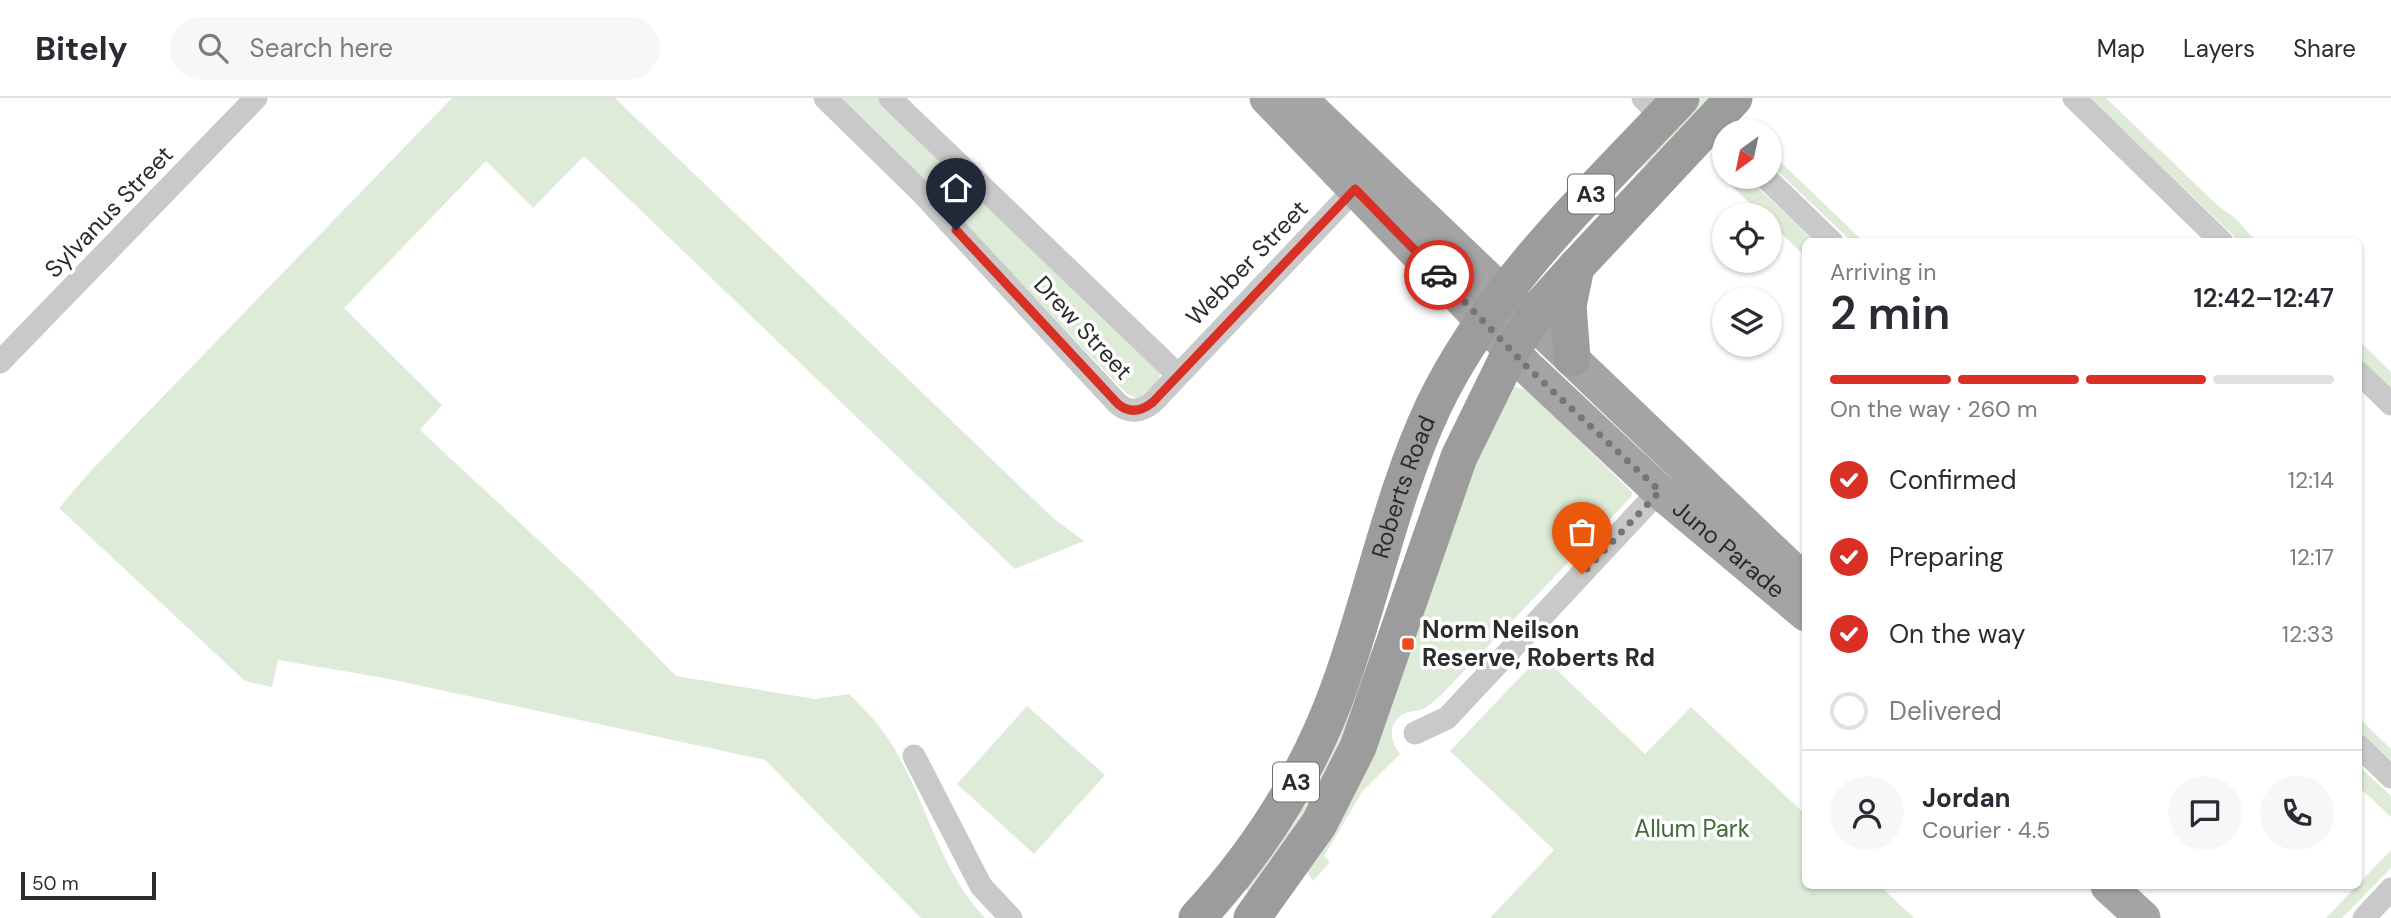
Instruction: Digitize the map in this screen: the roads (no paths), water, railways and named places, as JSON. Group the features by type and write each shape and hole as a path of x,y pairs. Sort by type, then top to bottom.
{"highway":[{"name":"Roberts Road","path":"1198,918 1273,822 1310,758 1340,685 1419,439 1451,372 1493,306 1662,105"},
{"name":"Roberts Road","path":"1252,918 1319,824 1359,747 1458,457 1511,351 1531,319 1576,267 1712,130"},
{"path":"1572,358 1569,289 1576,267"}],"main road":[{"name":"Juno Parade","path":"1267,98 1355,189 1493,306 1531,319 1802,579"},
{"name":"Juno Parade","path":"1299,98 1493,306 1511,351 1660,491 1802,611"},
{"path":"2111,889 2143,918"}],"street":[{"name":"Sylvanus Street","path":"0,362 256,98"},
{"name":"Drew Street","path":"825,98 920,191 1124,408 1139,410 1146,407 1177,374 890,98"},
{"path":"2074,98 2218,238"},
{"name":"Webber Street","path":"1177,374 1355,189"},
{"path":"1777,189 1828,238"},
{"path":"2362,376 2391,404"},
{"path":"1415,733 1447,718 1660,491"},
{"path":"2362,749 2391,777"},
{"path":"914,756 981,886 1011,918"},
{"path":"2364,918 2391,889"}],"place":[{"name":"Norm Neilson Reserve, Roberts Rd","path":"1408,644"}],"park label":[{"name":"Allum Park","path":"1692,829"}]}
